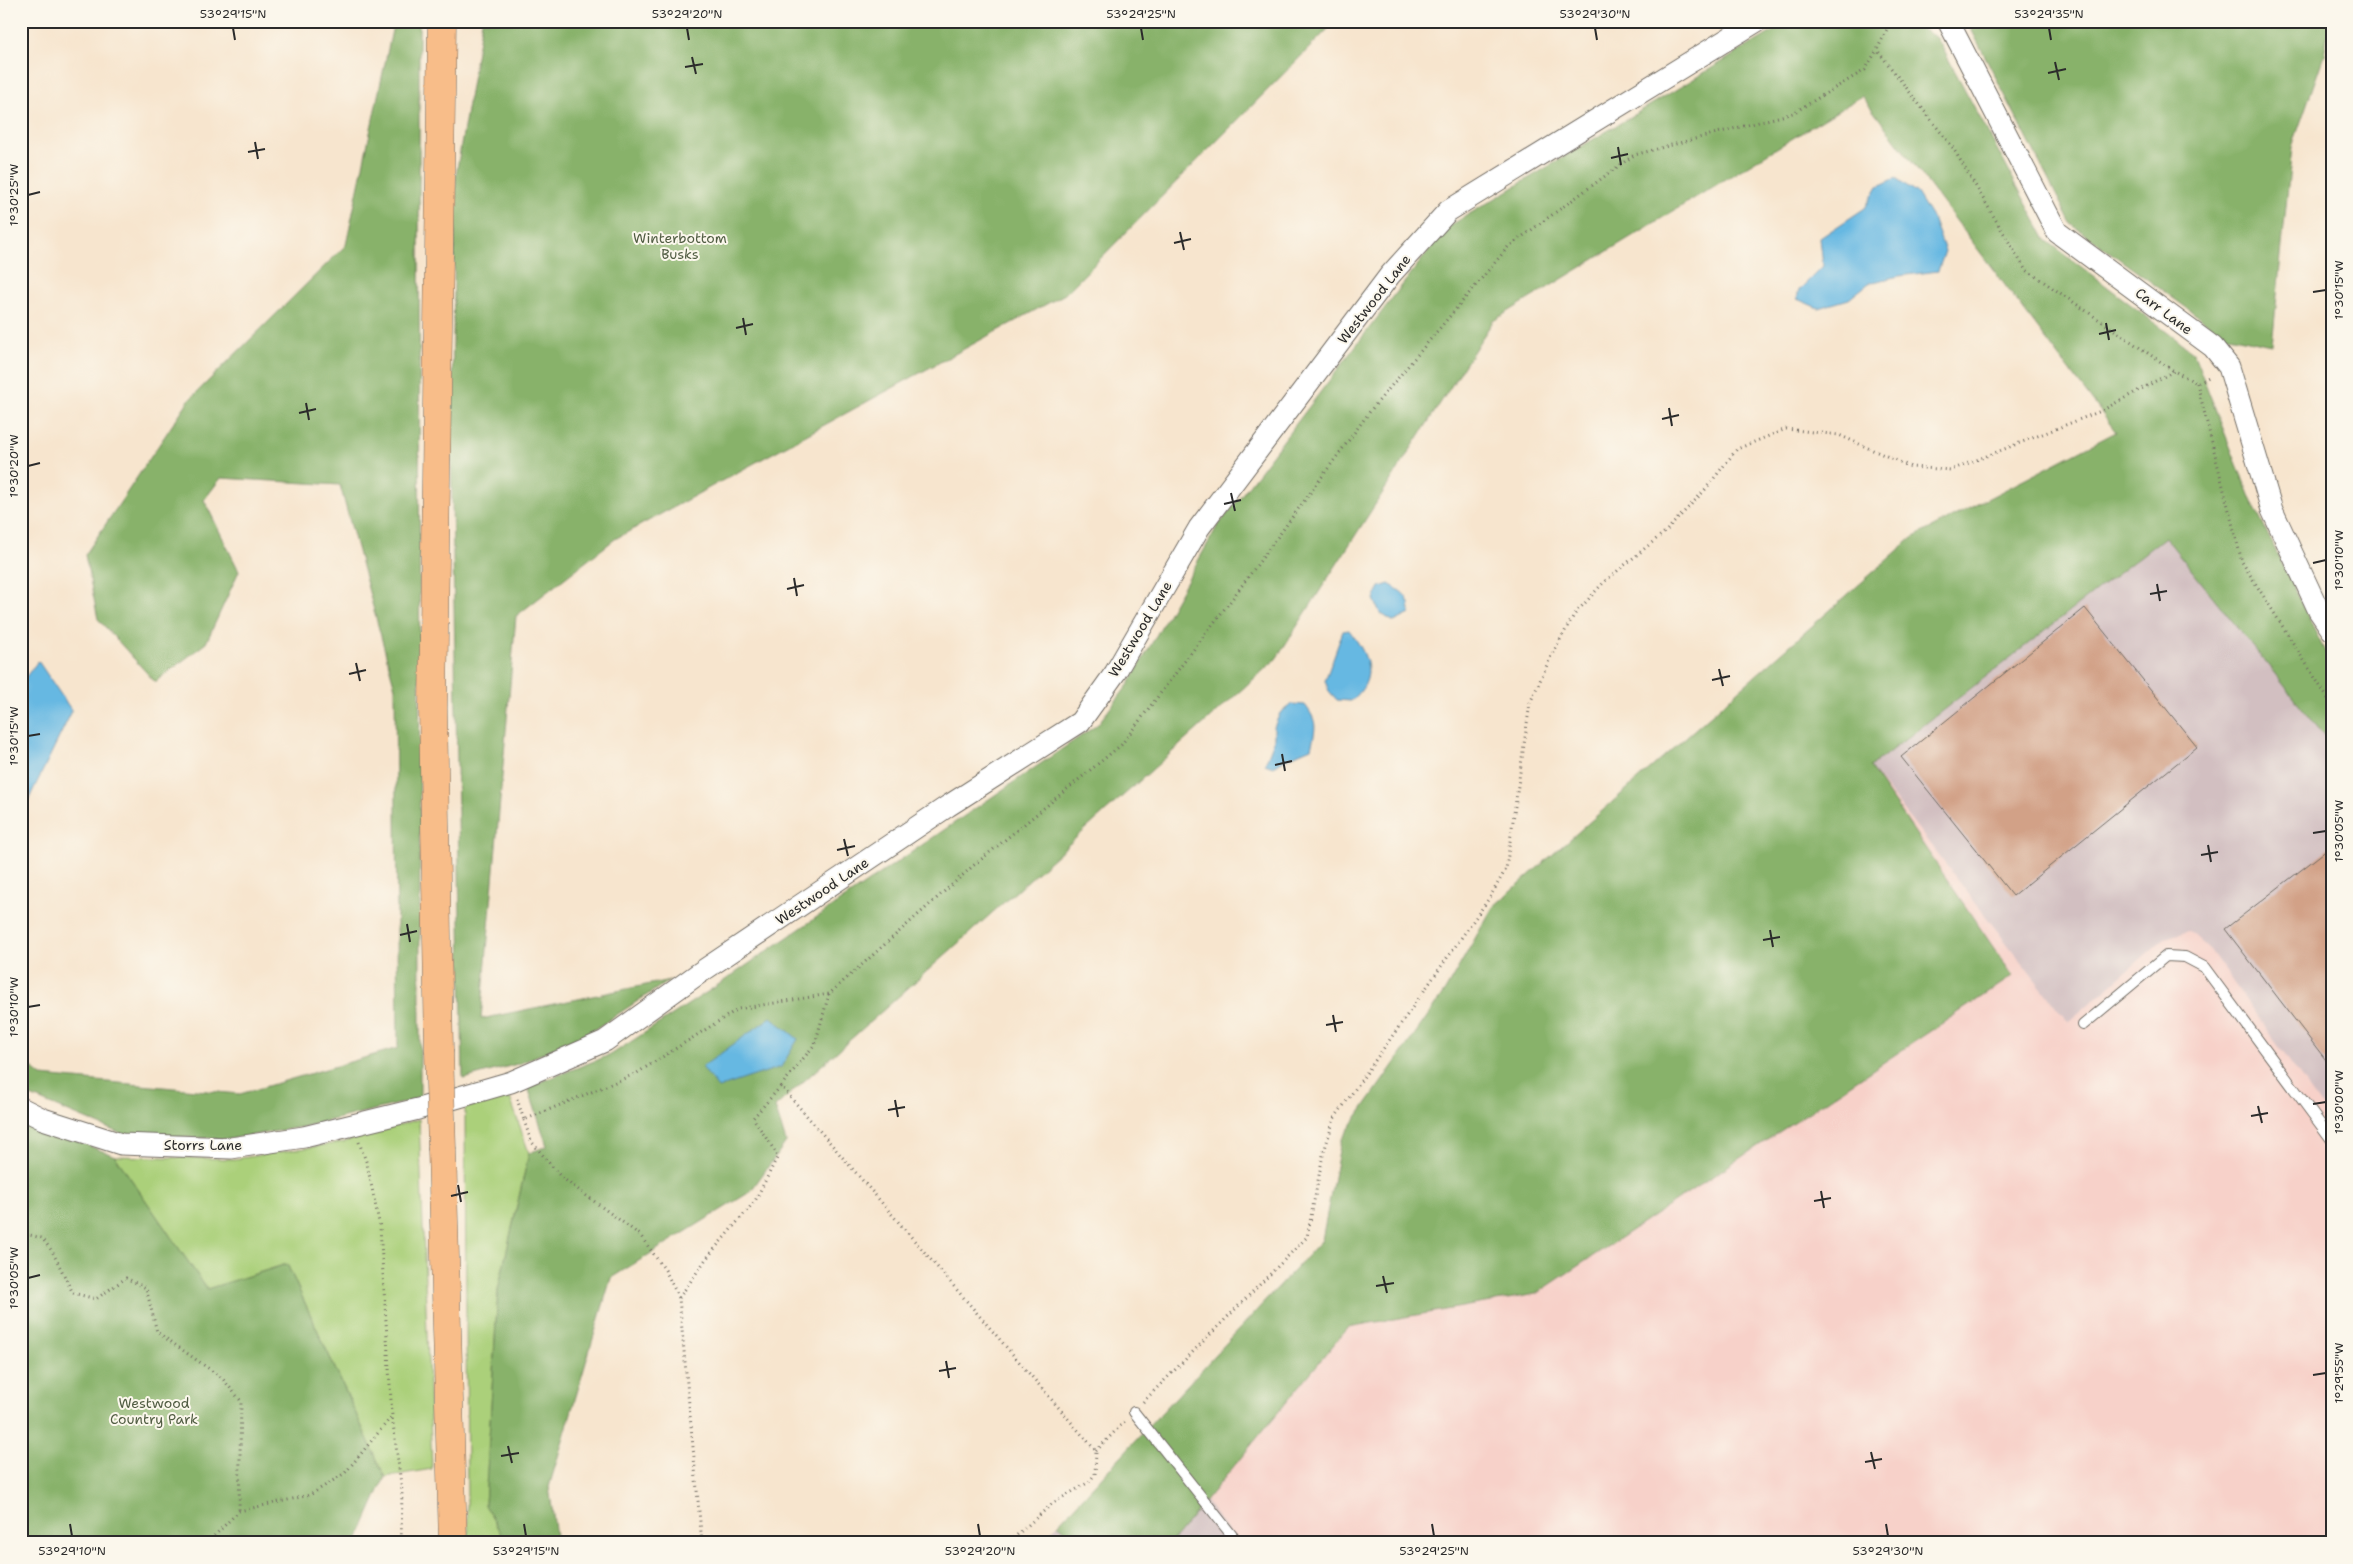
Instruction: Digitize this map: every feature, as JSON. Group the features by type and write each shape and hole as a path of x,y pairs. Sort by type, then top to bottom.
{"highway":[{"path":"442,21 433,708 439,1050 453,1543"}],"street":[{"name":"Westwood Lane","path":"418,1109 510,1082 604,1041 771,925 948,806 1080,722 1115,672 1199,528 1390,275 1448,211 1757,21"},
{"name":"Carr Lane","path":"1948,21 2057,232 2212,347 2228,367 2272,510 2320,611 2332,630"},
{"name":"Storrs Lane","path":"21,1108 43,1118 121,1144 231,1148 304,1137 418,1109"}],"lane":[{"path":"2083,1024 2166,956 2184,956 2204,967 2332,1140"},
{"path":"1134,1412 1238,1543"}],"path":[{"path":"524,1120 637,1072 738,1009 829,994 974,866 1121,745 1238,591 1371,410 1508,247 1634,155 1793,113 1865,70 1891,21"},
{"path":"1877,50 1953,148 2025,269 2174,371 2197,383 2242,562 2332,705"},
{"path":"2197,383 2228,367"},
{"path":"1008,1543 1052,1503 1089,1482 1095,1474 1096,1451 1306,1237 1322,1155 1334,1119 1490,897 1506,869 1530,703 1551,656 1574,615 1604,582 1666,532 1704,490 1737,449 1786,429 1839,436 1911,467 1951,470 2101,411 2174,371"},
{"path":"679,1298 706,1259 755,1201 778,1156 753,1118 815,1044 829,994"},
{"path":"510,1082 531,1141 561,1177 640,1235 665,1270 679,1298 702,1543"},
{"path":"781,1086 1096,1451"},
{"path":"353,1125 367,1164 380,1227 392,1416 402,1491 401,1543"},
{"path":"21,1233 42,1238 52,1251 73,1293 96,1299 126,1278 146,1288 157,1332 222,1378 241,1401 239,1511"},
{"path":"207,1543 239,1511 310,1495 345,1474 392,1416"}],"shaded area":[{"path":"2166,536 2332,745 2332,1121 2210,950 2189,931 2165,938 2068,1022 1870,767"},
{"path":"2332,745 2332,1543 1237,1543 1205,1500 1348,1327 1536,1294 2013,976 1870,767"},
{"path":"1205,1500 1237,1543 1171,1543"},
{"path":"1058,1524 1079,1543 1040,1543"}],"green space":[{"path":"394,21 419,21 420,1099 302,1127 229,1139 124,1135 21,1092 21,1059 42,1076 240,1094 398,1048 395,688 340,485 221,478 204,500 239,571 206,643 155,682 98,619 85,555 189,400 346,245"},
{"name":"Winterbottom Busks","path":"482,21 1336,21 1065,294 615,539 516,616 481,1019 670,980 592,1031 521,1063 463,1079 451,447 456,175"},
{"path":"1790,21 1908,21 1937,38 2046,240 2193,352 2251,500 2332,666 2332,745 2165,537 1870,767 2013,976 1536,1294 1348,1327 1171,1543 1079,1543 1058,1524 1322,1240 1341,1140 1445,991 1493,907 1912,538 2116,432 1862,96 1493,321 1276,659 775,1107 786,1142 750,1192 611,1278 549,1487 557,1543 506,1543 485,1505 498,1290 529,1153 547,1146 528,1087 612,1054 715,987 1097,725 1129,684 1217,527 1446,228"},
{"path":"1967,21 2330,21 2324,55 2292,147 2272,345 2224,335 2071,224"},
{"path":"509,1095 529,1153 498,1290 485,1504 506,1543 469,1543 467,1507 465,1108"},
{"name":"Westwood Country Park","path":"21,1119 115,1156 207,1289 287,1264 385,1477 356,1543 21,1543"},
{"path":"419,1119 432,1469 385,1477 287,1264 207,1289 115,1156 235,1159 344,1142"}],"water":[{"path":"1896,178 1917,193 1934,221 1945,251 1938,271 1899,276 1869,283 1849,299 1818,308 1797,299 1799,290 1823,266 1820,238 1865,208 1878,186"},
{"path":"1389,584 1405,596 1410,608 1410,614 1394,622 1380,613 1374,599 1380,587"},
{"path":"1349,630 1361,648 1368,666 1365,684 1351,701 1337,700 1329,691 1325,681 1343,631"},
{"path":"38,661 72,711 21,815 21,683"},
{"path":"1292,704 1305,705 1312,716 1315,730 1311,748 1283,760 1273,767 1265,764 1274,741 1274,727 1280,713"},
{"path":"771,1017 798,1039 781,1067 718,1088 702,1067"}],"building":[{"path":"2085,608 2197,747 2013,896 1901,757"},
{"path":"2332,846 2332,1068 2225,929"}]}
